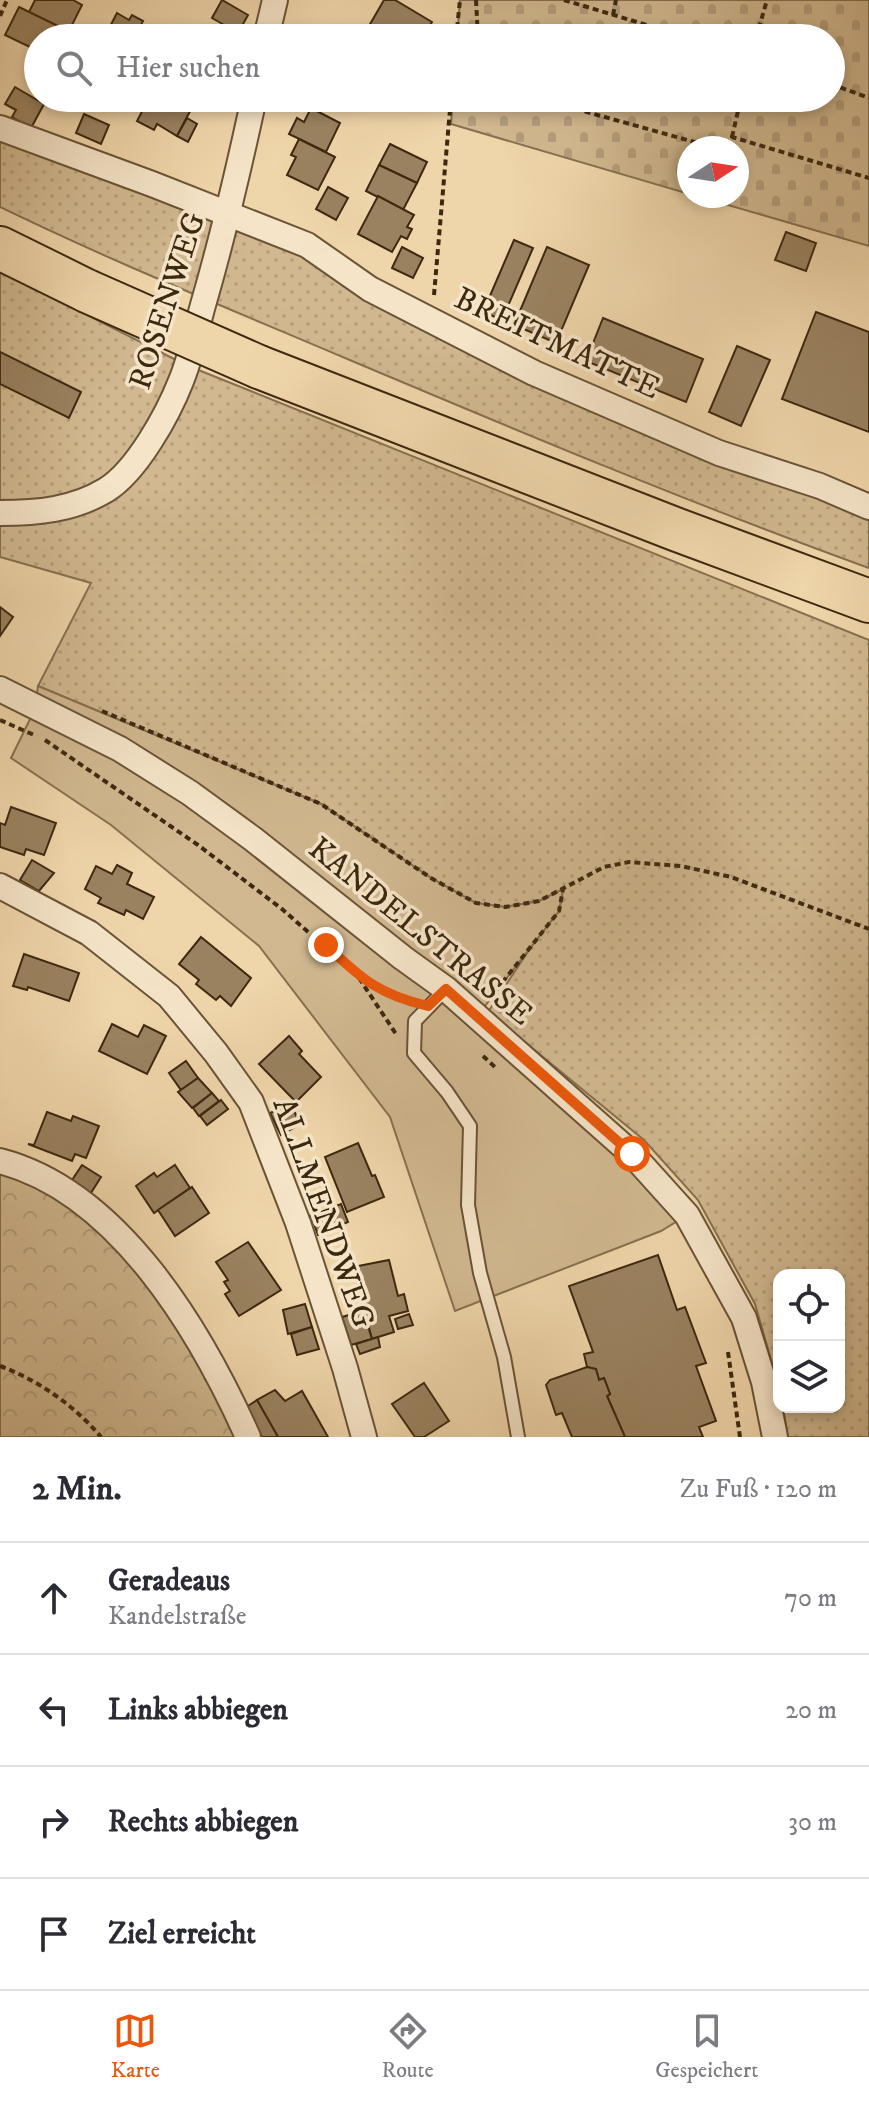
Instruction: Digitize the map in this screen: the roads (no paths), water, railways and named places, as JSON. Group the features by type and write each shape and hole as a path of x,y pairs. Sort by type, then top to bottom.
{"highway":[{"path":"0,248 87,291 259,367 869,601"}],"street":[{"path":"269,24 275,0"},
{"name":"ROSENWEG","path":"0,513 42,513 77,503 108,489 133,464 160,423 182,380 229,215 251,112"},
{"name":"BREITMATTE","path":"0,128 307,245 370,289 534,373 719,453 820,486 869,507"},
{"name":"KANDELSTRASSE","path":"0,689 120,749 190,793 446,989 632,1154 687,1215 744,1318 764,1382 775,1437"},
{"name":"ALLMENDWEG","path":"0,886 89,933 169,996 251,1102 298,1223 364,1437"},
{"path":"0,1161 55,1183 96,1212 125,1239 166,1292 232,1401 248,1437"}],"lane":[{"path":"446,989 415,1021 414,1053 447,1092 470,1126 468,1205 480,1273 504,1357 518,1437"}]}
